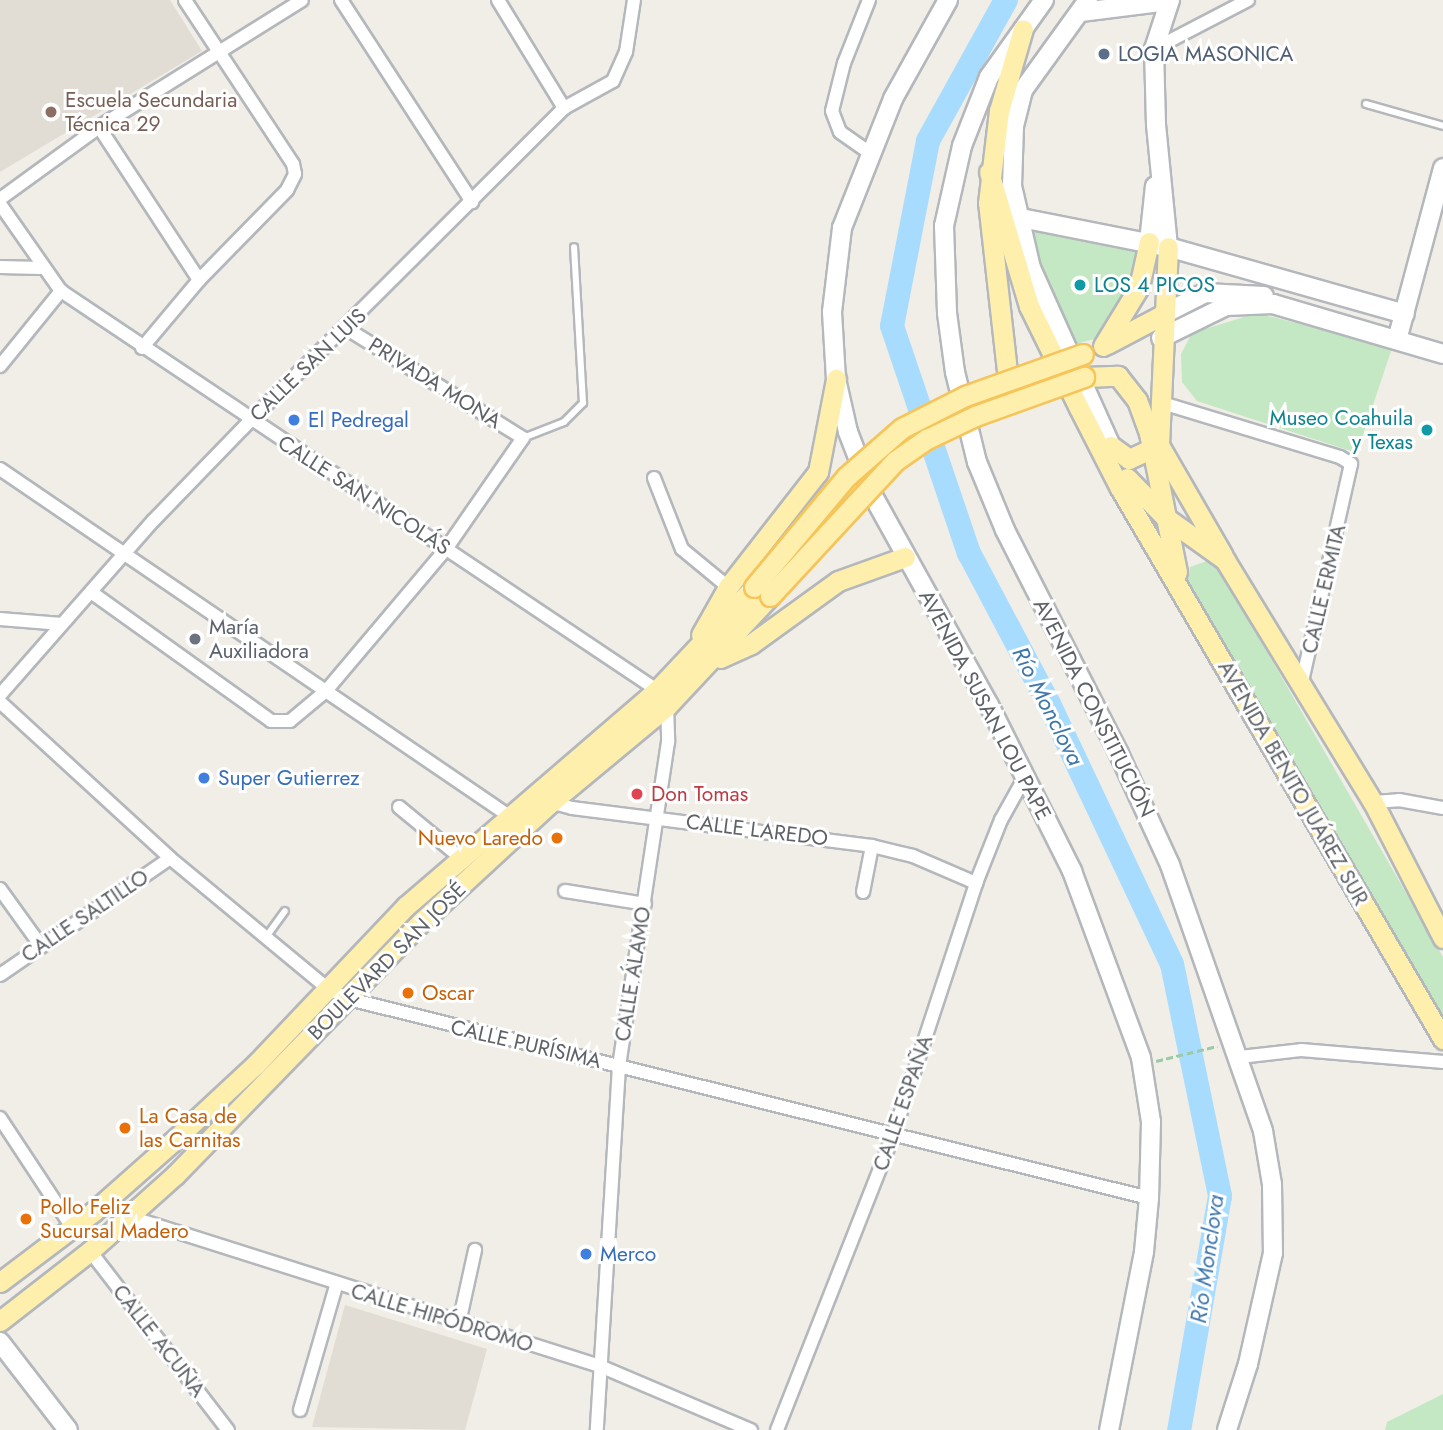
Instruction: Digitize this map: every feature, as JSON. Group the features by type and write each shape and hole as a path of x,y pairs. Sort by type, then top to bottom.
{"main road":[{"path":"1008,380 988,220 989,172 999,111 1023,29"},
{"path":"989,172 1029,306 1114,476 1179,583"},
{"path":"1159,245 1162,315 1155,447 1219,556 1373,802 1443,937"},
{"path":"1103,346 1139,287 1159,245"},
{"path":"762,591 846,477 879,446 934,410 1103,346 1162,315"},
{"name":"AVENIDA BENITO JUÁREZ SUR","path":"762,591 895,461 927,439 975,416 1084,377 1108,373 1126,382 1141,409 1155,447 1165,517 1179,583 1443,1039"},
{"path":"693,653 728,587 818,472 836,379"},
{"path":"1111,446 1132,487 1165,517 1219,556"},
{"path":"1111,446 1129,459 1155,447"},
{"path":"1179,583 1189,555 1219,556"},
{"path":"713,660 751,644 838,581 905,557"},
{"name":"BOULEVARD SAN JOSÉ","path":"662,698 693,653 762,591"},
{"name":"BOULEVARD SAN JOSÉ","path":"0,1321 90,1251 220,1130 542,798 662,698 713,660 762,591"},
{"name":"BOULEVARD SAN JOSÉ","path":"0,1282 72,1227 228,1090 377,934 461,858 517,822"},
{"path":"371,975 377,934 421,922"}],"street":[{"path":"142,348 199,280 295,179 293,164 185,0"},
{"path":"0,201 99,127 302,0"},
{"path":"341,0 472,202"},
{"path":"498,0 564,108"},
{"name":"CALLE SAN LUIS","path":"0,695 126,552 251,420 347,329 564,108 610,84 626,52 634,0"},
{"path":"869,0 844,63 832,111 840,132 870,153"},
{"name":"AVENIDA SUSAN LOU PAPE","path":"948,0 893,99 842,228 832,312 836,379 860,465 905,557 1026,775 1097,932 1142,1064 1150,1122 1149,1198 1144,1252 1109,1430"},
{"name":"AVENIDA CONSTITUCIÓN","path":"1044,0 989,77 949,192 943,262 955,372 981,473 1170,865 1238,1049 1263,1131 1275,1220 1270,1280 1227,1430"},
{"path":"1154,49 1248,0"},
{"path":"1111,446 1051,318 1016,217 1011,163 1023,90 1038,63 1085,6 1169,1 1154,49 1159,245"},
{"path":"99,127 199,280"},
{"path":"1397,340 1443,168"},
{"name":"CALLE SAN NICOLÁS","path":"0,201 41,268 61,292 446,549 662,698"},
{"path":"1016,217 1159,245 1405,314"},
{"path":"0,267 41,268"},
{"path":"1162,315 1252,270"},
{"path":"0,366 61,292"},
{"path":"1205,293 1250,292 1443,354"},
{"path":"1161,338 1226,306 1273,304 1297,308"},
{"name":"PRIVADA MONA","path":"347,329 523,438"},
{"name":"CALLE ERMITA","path":"1159,402 1344,458 1352,466 1301,685"},
{"path":"91,592 271,721 290,721 326,691 446,549 523,438"},
{"path":"0,469 126,552 517,822"},
{"path":"654,478 682,549 728,587"},
{"path":"0,619 62,624"},
{"name":"CALLE ÁLAMO","path":"597,1430 619,1066 668,742 662,698"},
{"name":"CALLE PURÍSIMA","path":"0,702 170,858 327,988 349,999 1149,1198"},
{"name":"CALLE ESPAÑA","path":"777,1430 893,1136 976,883 1001,820 1026,775"},
{"name":"CALLE LAREDO","path":"542,798 658,819 872,845 913,856 976,883"},
{"path":"1373,802 1399,800 1443,808"},
{"path":"399,807 461,858"},
{"path":"863,892 872,845"},
{"name":"CALLE SALTILLO","path":"0,975 170,858"},
{"path":"0,889 41,946"},
{"path":"565,891 645,904"},
{"path":"1238,1049 1301,1050 1443,1062"},
{"path":"0,1118 72,1227"},
{"name":"CALLE HIPÓDROMO","path":"127,1216 336,1286 600,1366 751,1430"},
{"path":"459,1323 475,1250"},
{"name":"CALLE ACUÑA","path":"90,1251 228,1430"},
{"path":"300,1410 336,1286"},
{"path":"1,1346 68,1430"}],"lane":[{"path":"1366,104 1443,126"},
{"path":"523,438 564,422 583,403 574,247"},
{"path":"265,937 285,911"}],"path":[{"path":"1142,1064 1238,1049"}],"shaded area":[{"name":"Escuela Secundaria Técnica 29","path":"0,0 170,0 202,51 0,172"},
{"path":"345,1305 487,1349 465,1430 312,1427"}],"green space":[{"path":"1029,229 1133,248 1138,256 1123,302 1098,338 1072,345 1044,283"},
{"path":"1257,313 1392,348 1357,453 1197,401 1182,382 1181,354 1192,333"},
{"path":"1207,561 1216,566 1236,598 1443,957 1443,1023 1187,586 1190,567"},
{"path":"1443,1394 1443,1430 1385,1430 1387,1422"}],"waterway":[{"name":"Río Monclova","path":"1006,0 928,141 892,326 969,553 1049,704 1172,964 1220,1196 1179,1430"}],"place":[{"name":"LOGIA MASONICA","path":"1104,54"},
{"name":"Escuela Secundaria Técnica 29","path":"51,112"},
{"name":"LOS 4 PICOS","path":"1080,285"},
{"name":"El Pedregal","path":"294,420"},
{"name":"Museo Coahuila y Texas","path":"1427,430"},
{"name":"María Auxiliadora","path":"195,639"},
{"name":"Super Gutierrez","path":"204,778"},
{"name":"Don Tomas","path":"637,794"},
{"name":"Nuevo Laredo","path":"557,838"},
{"name":"Oscar","path":"408,993"},
{"name":"La Casa de las Carnitas","path":"125,1128"},
{"name":"Pollo Feliz Sucursal Madero","path":"26,1219"},
{"name":"Merco","path":"586,1254"}]}
